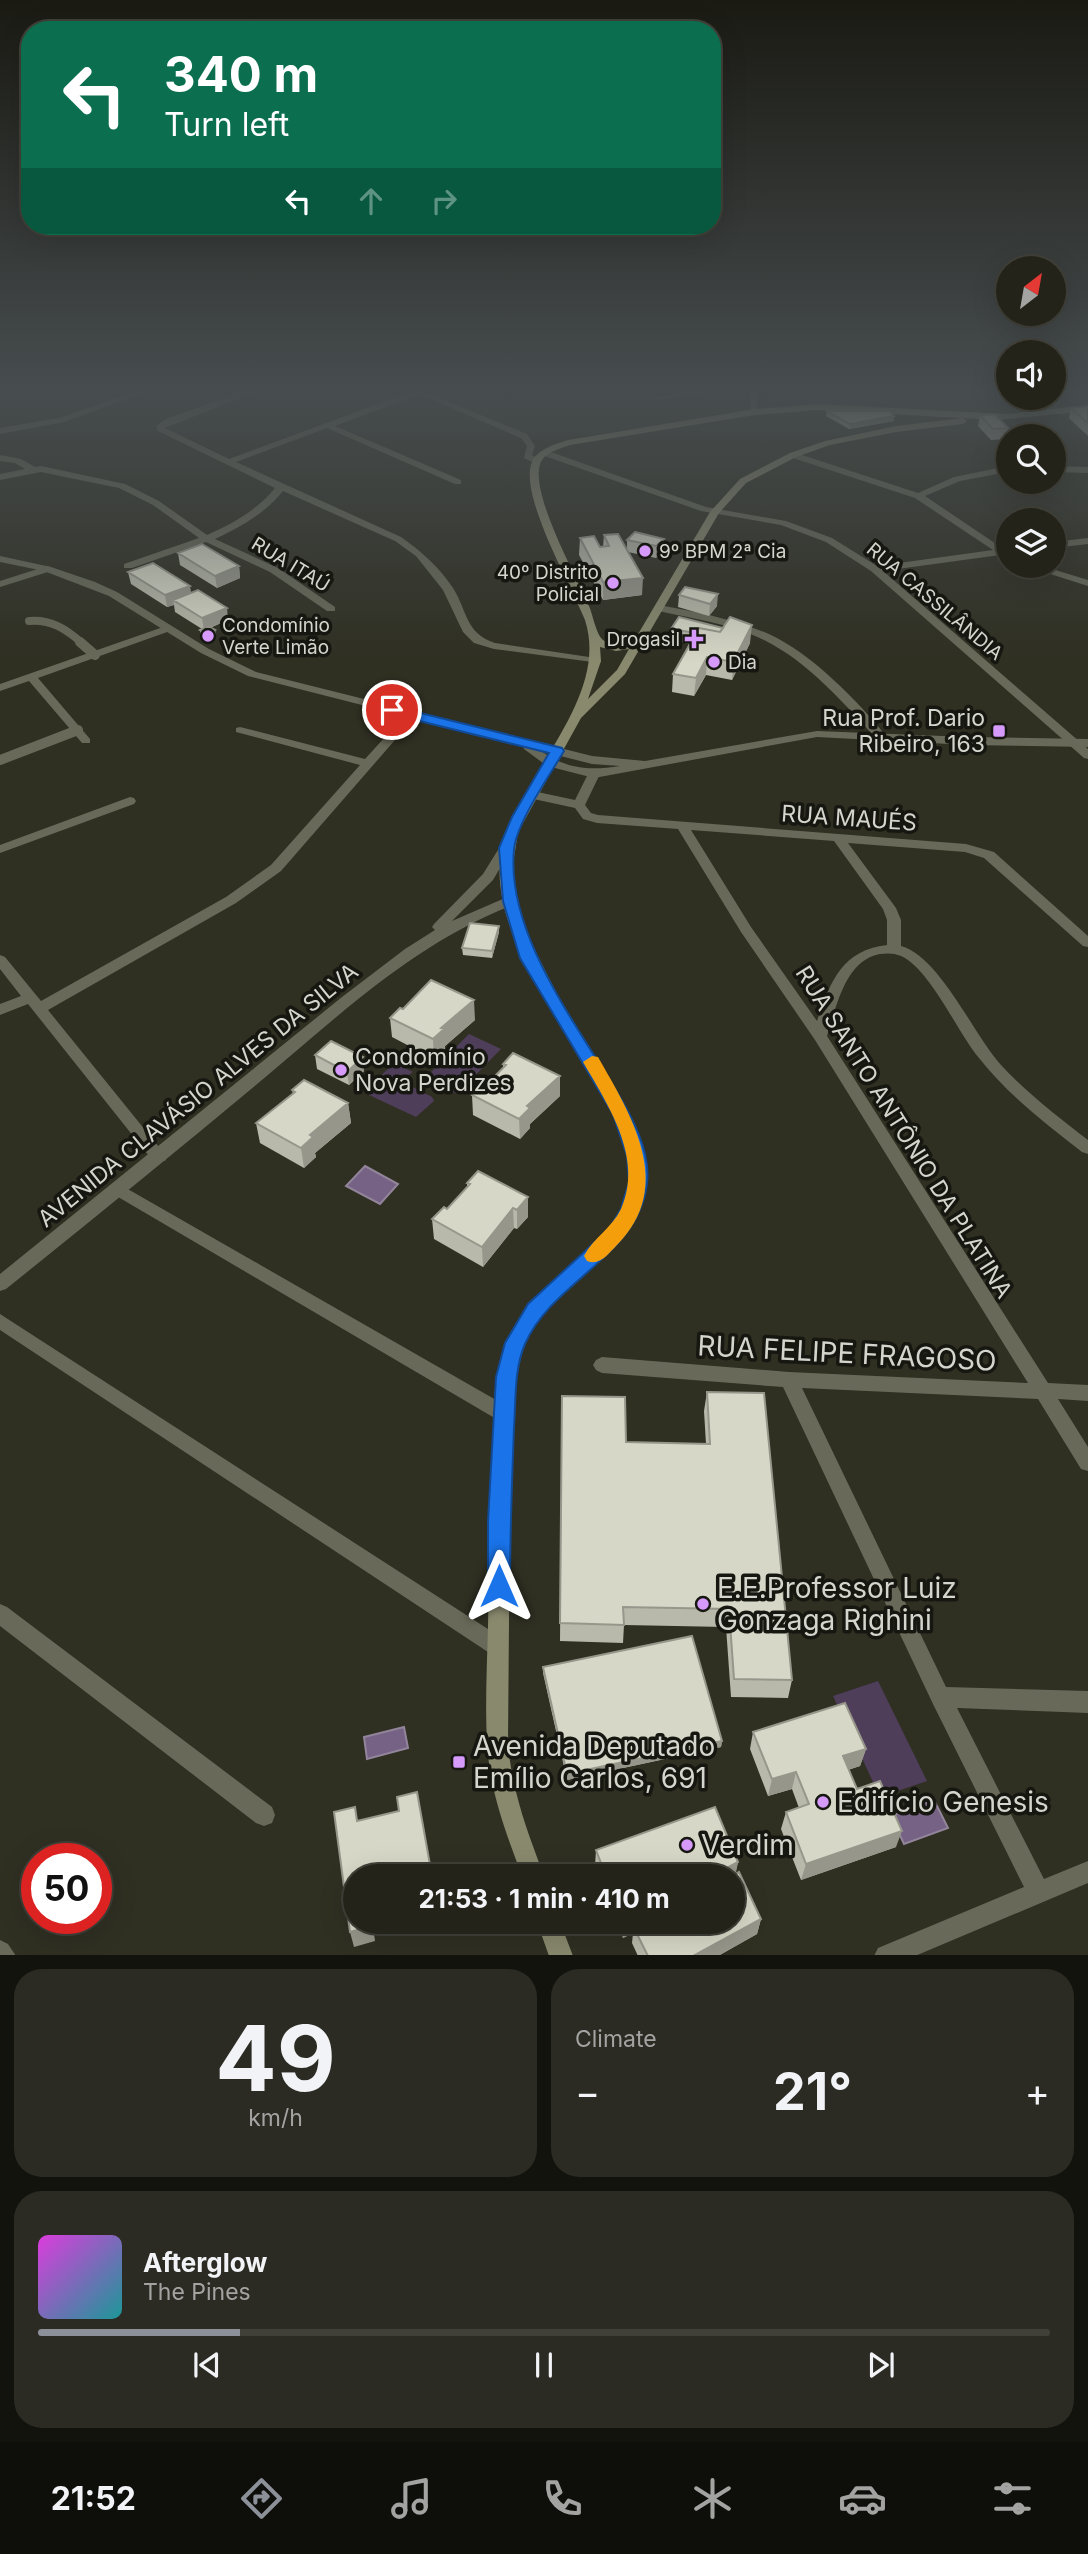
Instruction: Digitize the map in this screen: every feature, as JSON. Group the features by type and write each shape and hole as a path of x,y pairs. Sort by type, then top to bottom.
{"main road":[{"path":"529,1864 501,1781 496,1698 499,1521 507,1377 514,1343 535,1310 615,1234 630,1210 638,1182 636,1156 621,1114 528,958 510,901 506,848 519,817 575,718 596,661 594,638 583,599 564,565 542,509 535,480"},
{"path":"575,718 621,672 715,512 744,480"},
{"path":"594,638 604,646 618,648 640,642"},
{"path":"553,1934 561,1955"}],"street":[{"name":"RUA ITAÚ","path":"98,480 122,486 156,503 205,538 261,562 331,609"},
{"path":"268,480 398,538 419,554 448,589 468,632 478,641 494,646 596,661"},
{"path":"454,480 458,482"},
{"name":"RUA CASSILÂNDIA","path":"623,480 715,512 758,517 809,531 830,540 874,569 1088,755"},
{"path":"870,480 918,496 996,547"},
{"path":"918,496 954,480"},
{"path":"128,566 205,538 262,510 281,487"},
{"path":"1066,544 1088,541"},
{"path":"874,569 996,554"},
{"path":"0,559 47,569 113,594 166,629 253,674 592,760 642,764"},
{"path":"0,584 47,569"},
{"path":"1066,577 1088,583"},
{"path":"659,608 706,617 768,638 815,671 881,737"},
{"path":"29,621 41,620 56,624 95,655"},
{"path":"0,688 166,629"},
{"path":"32,677 86,741"},
{"path":"0,1010 34,1003 231,901 276,869 411,715"},
{"path":"0,760 78,730"},
{"path":"240,730 369,764"},
{"path":"521,742 551,763 594,774 809,735 1088,743"},
{"path":"579,805 594,774"},
{"name":"RUA MAUÉS","path":"533,795 579,805 587,816 597,819 966,848 989,855 1088,943"},
{"path":"0,849 130,801"},
{"name":"RUA SANTO ANTÔNIO DA PLATINA","path":"682,826 746,929 820,1036 1088,1463"},
{"path":"838,838 889,908 894,920 894,948"},
{"name":"AVENIDA CLAVÁSIO ALVES DA SILVA","path":"426,941 488,877 506,848"},
{"name":"AVENIDA CLAVÁSIO ALVES DA SILVA","path":"0,1284 119,1190 330,1015 426,941 473,914 510,901"},
{"path":"820,1036 836,990 852,962 876,949 894,948 908,953 923,966 993,1065 1036,1108 1088,1148"},
{"path":"0,960 159,1157"},
{"path":"119,1190 505,1415"},
{"path":"0,1321 498,1647"},
{"name":"RUA FELIPE FRAGOSO","path":"602,1365 789,1380 1088,1393"},
{"path":"789,1380 940,1697 1039,1892"},
{"path":"0,1614 264,1815"},
{"path":"940,1697 1088,1702"},
{"path":"886,1955 1088,1872"},
{"path":"0,1952 4,1955"}],"shaded area":[{"path":"469,1034 501,1049 457,1094 425,1078"},
{"path":"394,1063 413,1072 407,1076 405,1083 432,1097 434,1101 416,1117 369,1095 369,1087"},
{"path":"365,1166 398,1184 380,1204 346,1186"},
{"path":"878,1681 927,1781 880,1797 833,1696"},
{"path":"404,1727 408,1748 367,1759 364,1737"},
{"path":"934,1800 948,1828 904,1844 891,1816"}],"building":[{"path":"635,532 664,539 656,546 627,540"},
{"path":"618,534 643,578 603,582 580,538 594,536 600,547 609,546 604,535"},
{"path":"202,544 239,566 215,576 178,553"},
{"path":"153,563 190,586 165,595 128,572"},
{"path":"685,587 718,594 710,604 679,595"},
{"path":"198,590 227,608 202,618 173,600"},
{"path":"679,617 723,628 720,632 699,628 696,633 671,629"},
{"path":"730,617 752,625 733,662 707,657 696,678 673,674 699,628 720,632"},
{"path":"208,626 215,630 207,634 200,630"},
{"path":"470,923 499,926 492,951 462,948"},
{"path":"431,980 474,1000 441,1028 444,1029 433,1039 390,1018 400,1008 403,1009"},
{"path":"331,1041 363,1057 347,1072 315,1055"},
{"path":"513,1053 560,1076 527,1106 530,1108 519,1119 472,1095 506,1065 503,1064"},
{"path":"304,1080 348,1103 310,1135 313,1137 301,1148 256,1123 295,1092 292,1090"},
{"path":"478,1171 528,1197 517,1210 513,1208 482,1247 432,1219 444,1207 447,1209"},
{"path":"707,1392 764,1393 792,1680 734,1679 729,1609 623,1607 624,1625 560,1623 562,1396 625,1397 626,1442 710,1444"},
{"path":"692,1636 722,1741 567,1774 543,1667"},
{"name":"Edifício Genesis","path":"845,1703 866,1749 843,1756 857,1789 880,1781 902,1831 806,1864 786,1812 809,1804 796,1772 772,1779 753,1732"},
{"path":"417,1792 430,1864 343,1864 343,1880 334,1812 355,1807 357,1821 399,1811 397,1797"},
{"path":"715,1807 738,1862 601,1864 596,1850"},
{"path":"745,1885 761,1919 745,1928"},
{"path":"637,1934 733,1934 695,1955 648,1955"}],"slow traffic":[{"path":"592,1062 621,1114 636,1156 638,1182 630,1210 615,1234 593,1256"}],"place":[{"name":"9º BPM 2ª Cia","path":"645,551"},
{"name":"40º Distrito Policial","path":"613,583"},
{"name":"Condomínio Verte Limão","path":"208,636"},
{"name":"Drogasil","path":"694,639"},
{"name":"Dia","path":"714,662"},
{"name":"Rua Prof. Dario Ribeiro, 163","path":"999,731"},
{"name":"Condomínio Nova Perdizes","path":"341,1070"},
{"name":"E.E.Professor Luiz Gonzaga Righini","path":"703,1604"},
{"name":"Avenida Deputado Emílio Carlos, 691","path":"459,1762"},
{"name":"Edifício Genesis","path":"823,1802"},
{"name":"Verdim","path":"687,1845"}],"route":[{"path":"392,710 557,751 519,817 506,848 510,901 528,958 578,1037 621,1114 636,1156 638,1182 630,1210 615,1234 535,1310 514,1343 507,1377 499,1521 499,1586"}]}
